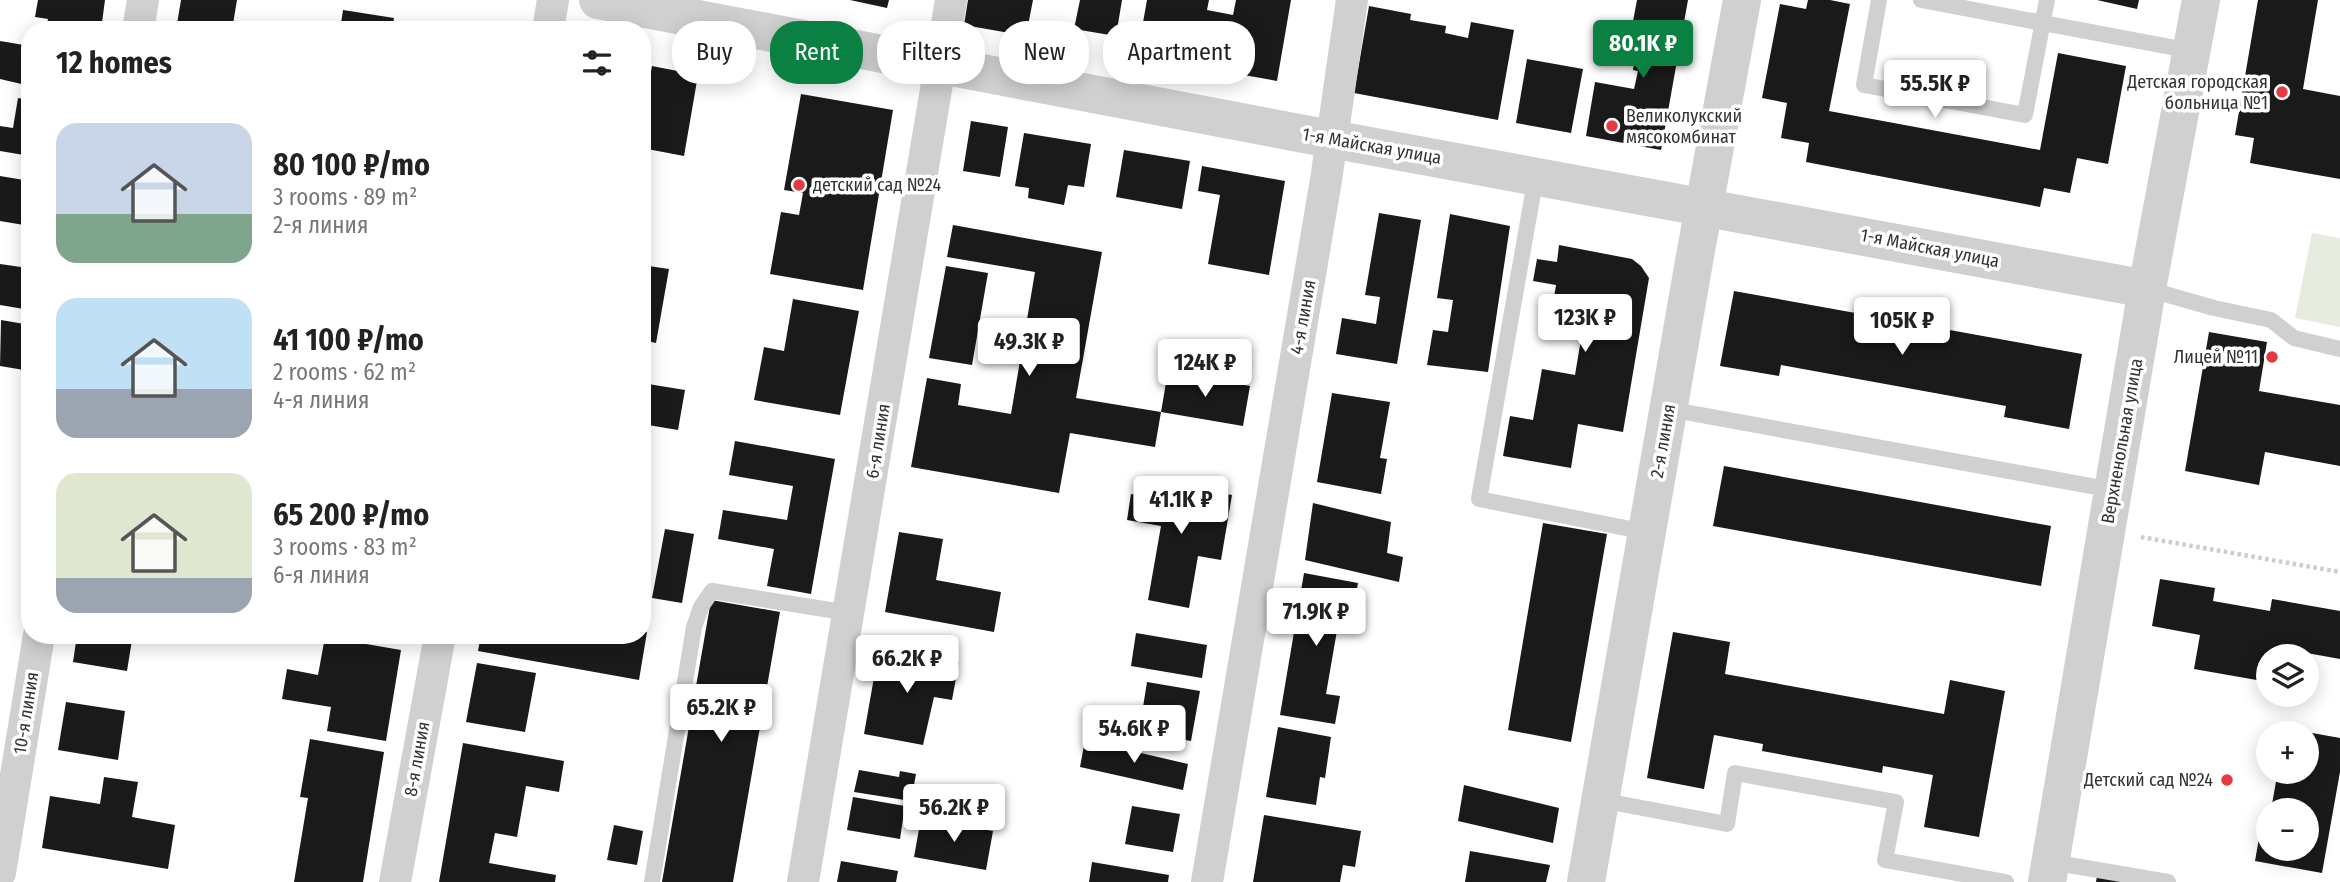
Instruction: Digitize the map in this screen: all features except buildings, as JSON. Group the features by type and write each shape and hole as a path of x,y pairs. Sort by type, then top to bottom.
{"street":[{"path":"140,21 143,0"},
{"path":"550,21 554,0"},
{"name":"1-я Майская улица","path":"598,0 877,52"},
{"name":"6-я линия","path":"948,21 951,0"},
{"name":"4-я линия","path":"1207,882 1332,139 1352,0"},
{"name":"2-я линия","path":"1586,882 1742,0"},
{"name":"Верхненольная улица","path":"2049,872 2147,289 2201,0"},
{"name":"1-я Майская улица","path":"985,72 2147,289"},
{"name":"6-я линия","path":"803,882 938,84"},
{"name":"10-я линия","path":"0,873 38,644"},
{"name":"8-я линия","path":"395,882 438,644"}],"lane":[{"path":"1880,0 1864,85 2025,115 2047,0"},
{"path":"1921,0 2192,51"},
{"path":"1536,176 1479,499 1646,532"},
{"path":"2147,289 2214,308 2271,320 2294,338 2340,349"},
{"path":"1668,409 2113,490"},
{"path":"652,882 694,627 701,607 712,591 849,613"},
{"path":"1600,800 1727,824 1735,773 1896,802 1885,860 2006,882"},
{"path":"2049,872 2168,882"}],"path":[{"path":"2106,530 2340,572"}],"shaded area":[{"path":"2312,233 2340,238 2340,327 2295,318"}],"place":[{"name":"Детская городская больница №1","path":"2282,92"},
{"name":"Великолукский мясокомбинат","path":"1612,126"},
{"name":"детский сад №24","path":"799,185"},
{"name":"Лицей №11","path":"2272,357"},
{"name":"Детский сад №24","path":"2227,780"}]}
